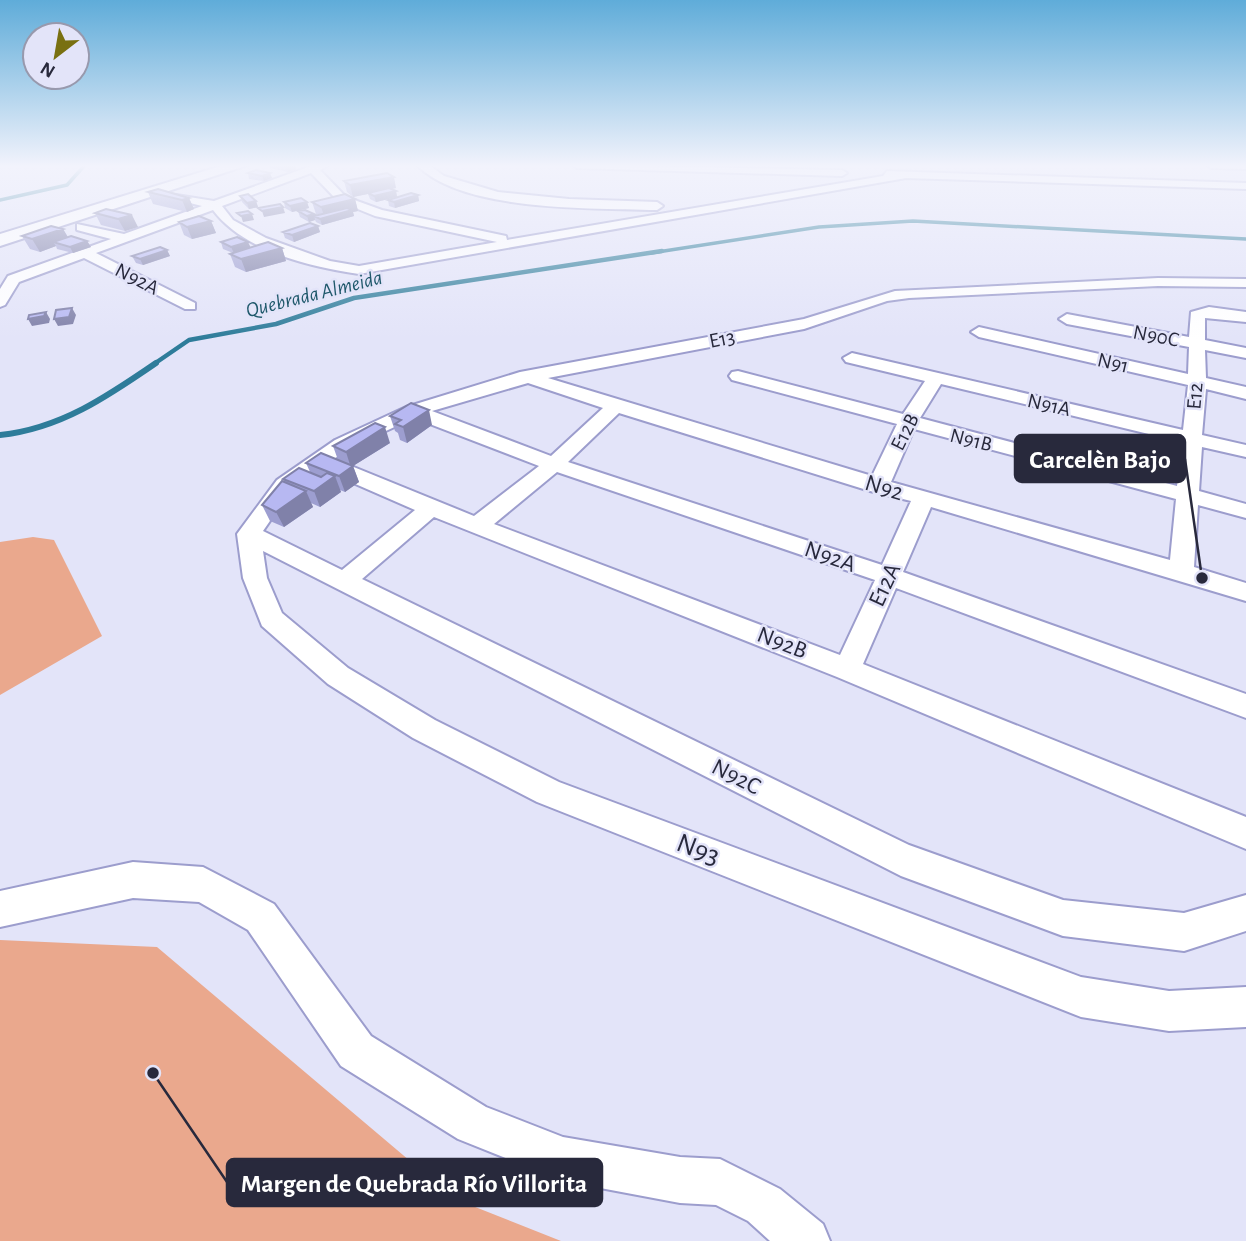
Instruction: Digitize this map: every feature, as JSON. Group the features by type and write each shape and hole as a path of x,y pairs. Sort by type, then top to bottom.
{"highway":[{"path":"0,231 26,223"},
{"path":"0,240 55,223"}],"street":[{"path":"0,302 6,277 85,253 166,223"},
{"path":"229,223 261,241 327,265 359,270 623,223"},
{"path":"426,223 520,243"},
{"path":"81,227 124,238"},
{"name":"N92A","path":"85,253 190,306"},
{"name":"E13","path":"249,534 258,512 281,485 315,459 413,411 524,375 809,323 894,295 1180,280 1246,284"},
{"path":"1209,312 1246,317"},
{"name":"E12","path":"1181,572 1197,382 1198,316 1209,312"},
{"name":"N90C","path":"1067,319 1246,353"},
{"name":"N91","path":"979,332 1240,392"},
{"name":"N91A","path":"852,358 1246,452"},
{"name":"N92","path":"524,375 615,407 923,500 1246,592"},
{"name":"N91B","path":"738,376 907,424 1246,511"},
{"name":"E12B","path":"878,486 907,424 935,379"},
{"path":"478,525 554,464 615,407"},
{"name":"N92A","path":"413,411 554,464 889,576 1246,706"},
{"name":"N92B","path":"315,459 431,508 847,669 1246,833"},
{"name":"E12A","path":"847,669 923,500"},
{"path":"344,581 431,508"},
{"name":"N92C","path":"249,534 901,859 999,897 1063,918 1184,932 1246,913"},
{"name":"N93","path":"249,534 255,578 271,618 349,682 424,729 548,792 1081,997 1169,1011 1246,1007"},
{"path":"0,909 133,880 203,885 261,917 355,1051 473,1125 563,1159 680,1180 720,1182 764,1205 806,1241"}],"shaded area":[{"path":"33,537 54,540 102,636 0,695 0,542"},
{"path":"0,940 157,947 455,1199 561,1241 0,1241"}],"building":[{"path":"180,223 203,223 187,227"},
{"path":"310,223 318,226 292,235 283,232"},
{"path":"51,226 63,229 32,239 22,236"},
{"path":"71,236 87,241 70,247 53,242"},
{"path":"237,237 248,242 231,247 221,242"},
{"path":"268,242 282,248 241,259 230,254"},
{"path":"160,247 167,250 140,259 132,256"},
{"path":"72,308 69,317 54,319 56,310"},
{"path":"46,312 44,316 28,319 29,315"},
{"path":"411,403 429,410 403,427 395,424 401,420 390,416"},
{"path":"375,423 385,427 346,452 333,446"},
{"path":"321,453 353,466 339,476 306,463"},
{"path":"299,468 321,477 327,473 335,476 314,491 283,479"},
{"path":"282,481 306,491 276,512 262,505"}],"waterway":[{"name":"Quebrada Almeida","path":"651,253 819,227 883,223"},
{"name":"Quebrada Almeida","path":"948,223 1246,239"},
{"name":"Quebrada Almeida","path":"154,364 189,340 276,324 354,298 662,251"},
{"name":"Quebrada Almeida","path":"0,435 22,432 63,418 101,399 156,363"}],"place":[{"name":"Carcelèn Bajo","path":"1202,578"},
{"name":"Margen de Quebrada Río Villorita","path":"153,1073"}]}
